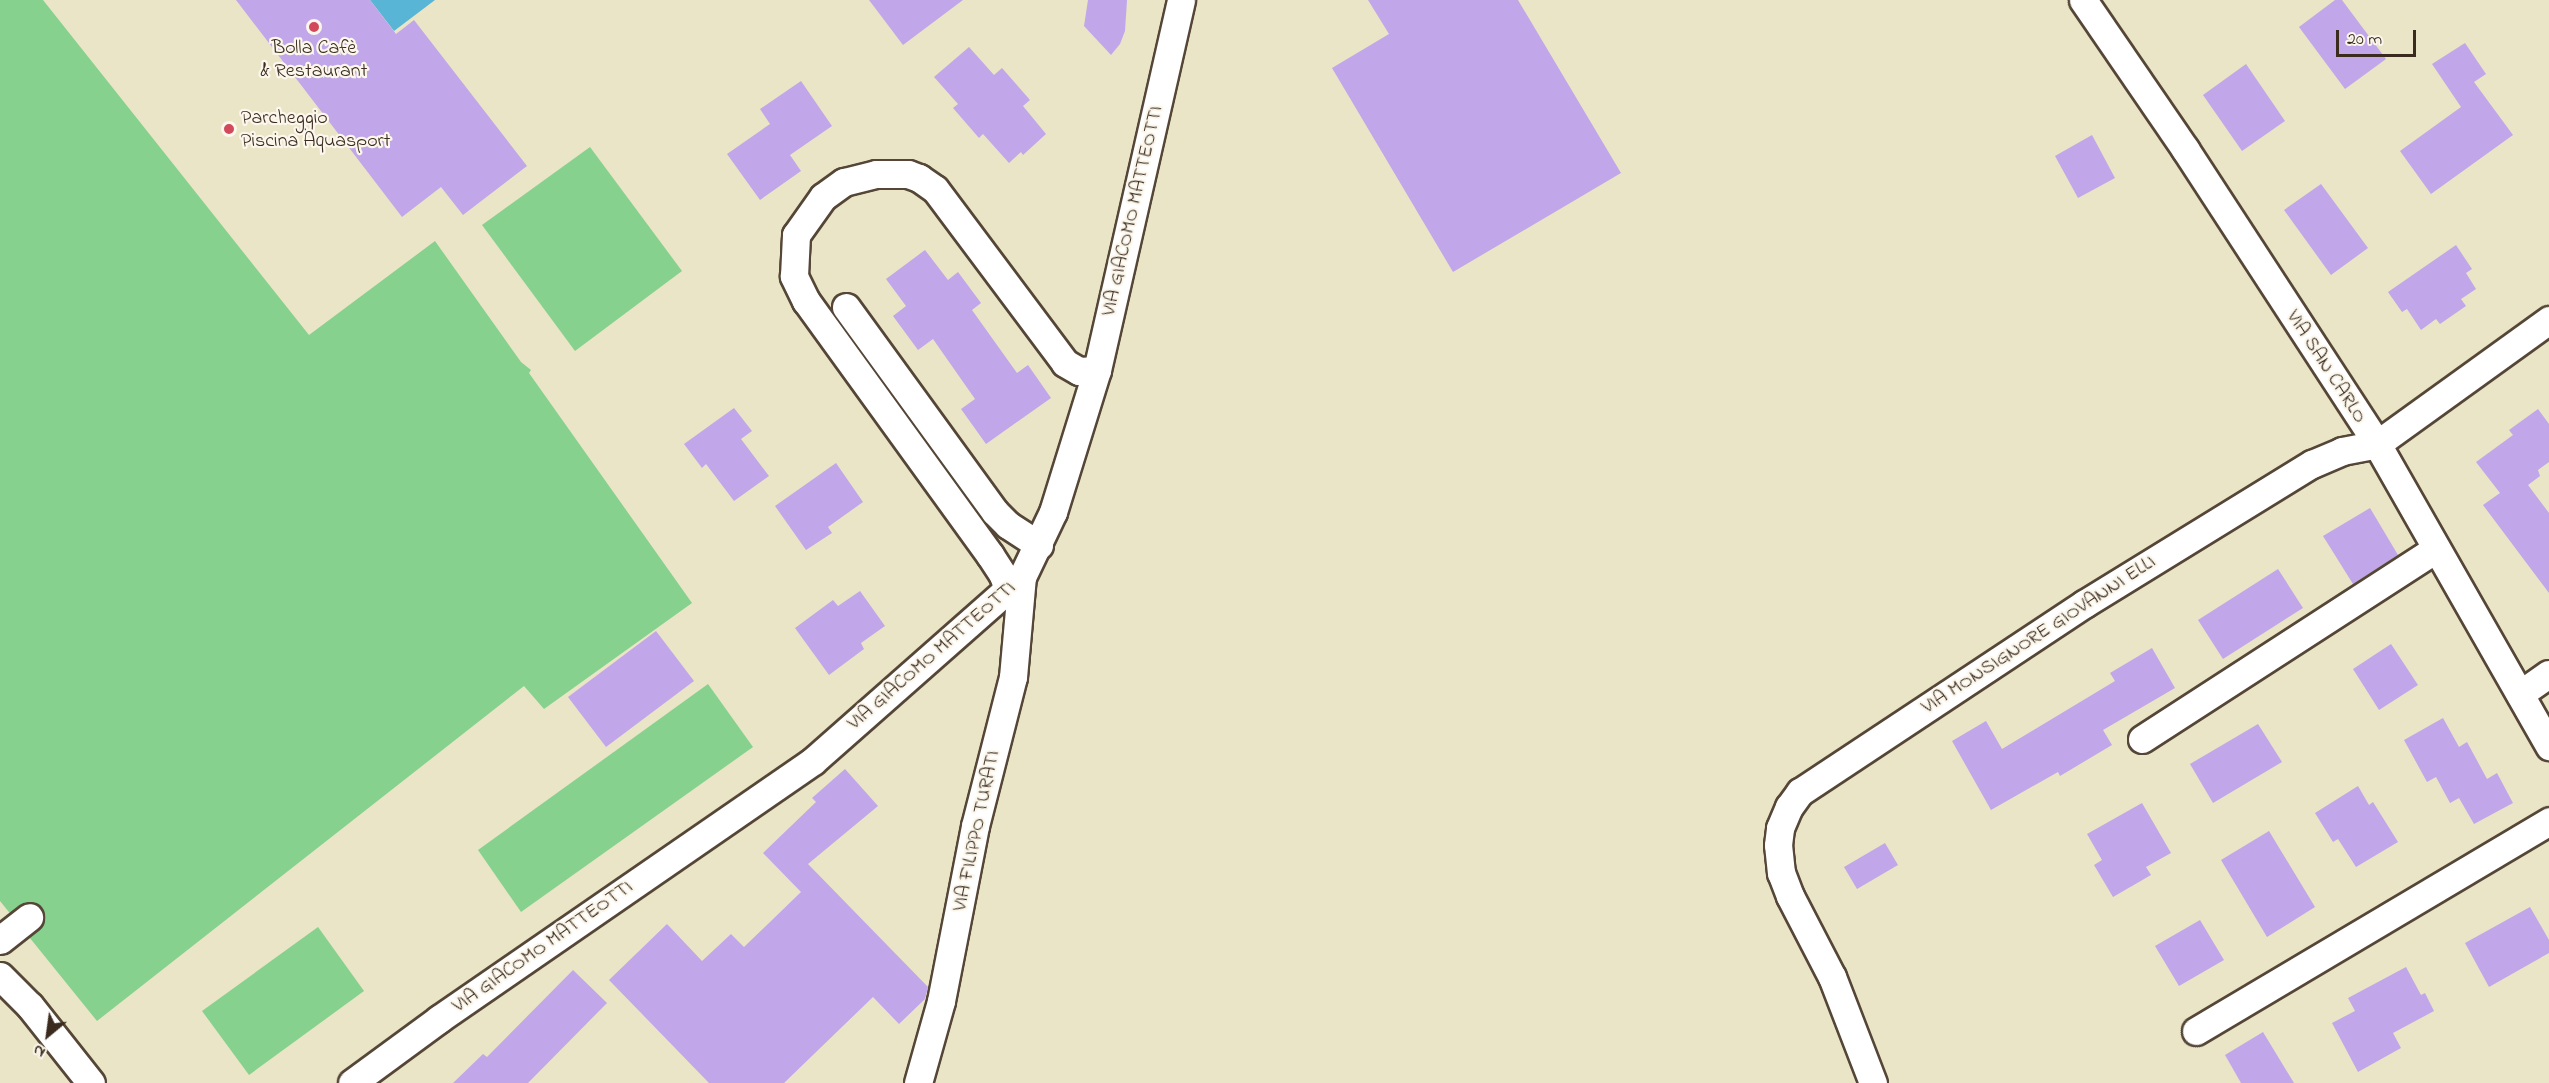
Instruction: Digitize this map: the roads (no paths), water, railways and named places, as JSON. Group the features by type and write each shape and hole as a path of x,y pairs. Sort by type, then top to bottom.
{"street":[{"name":"VIA GIACOMO MATTEOTTI","path":"352,1083 439,1019 813,761 1015,583 1039,545 1053,512 1096,370 1181,0"},
{"name":"VIA SAN CARLO","path":"2083,0 2185,149 2377,444 2549,746"},
{"path":"1015,583 990,555 806,301 794,276 796,235 823,197 844,182 876,174 908,174 919,178 935,189 1065,363 1078,371 1096,370"},
{"path":"846,307 995,513 1008,525 1039,545"},
{"name":"VIA MONSIGNORE GIOVANNI ELLI","path":"1874,1083 1832,977 1790,896 1781,873 1778,845 1780,828 1794,799 1810,783 2084,604 2312,464 2342,451 2377,444 2549,320"},
{"path":"2142,739 2436,549"},
{"name":"VIA FILIPPO TURATI","path":"918,1083 941,1001 975,826 1013,677 1015,583"},
{"path":"2520,694 2549,674"},
{"path":"2196,1031 2549,821"},
{"path":"0,940 29,917"},
{"path":"0,946 3,959 0,968"},
{"path":"0,976 30,1006 91,1083"}],"water":[{"path":"370,0 435,0 394,31"}],"place":[{"name":"Bolla Cafè & Restaurant","path":"314,27"},
{"name":"Parcheggio Piscina Aquasport","path":"229,129"}]}
